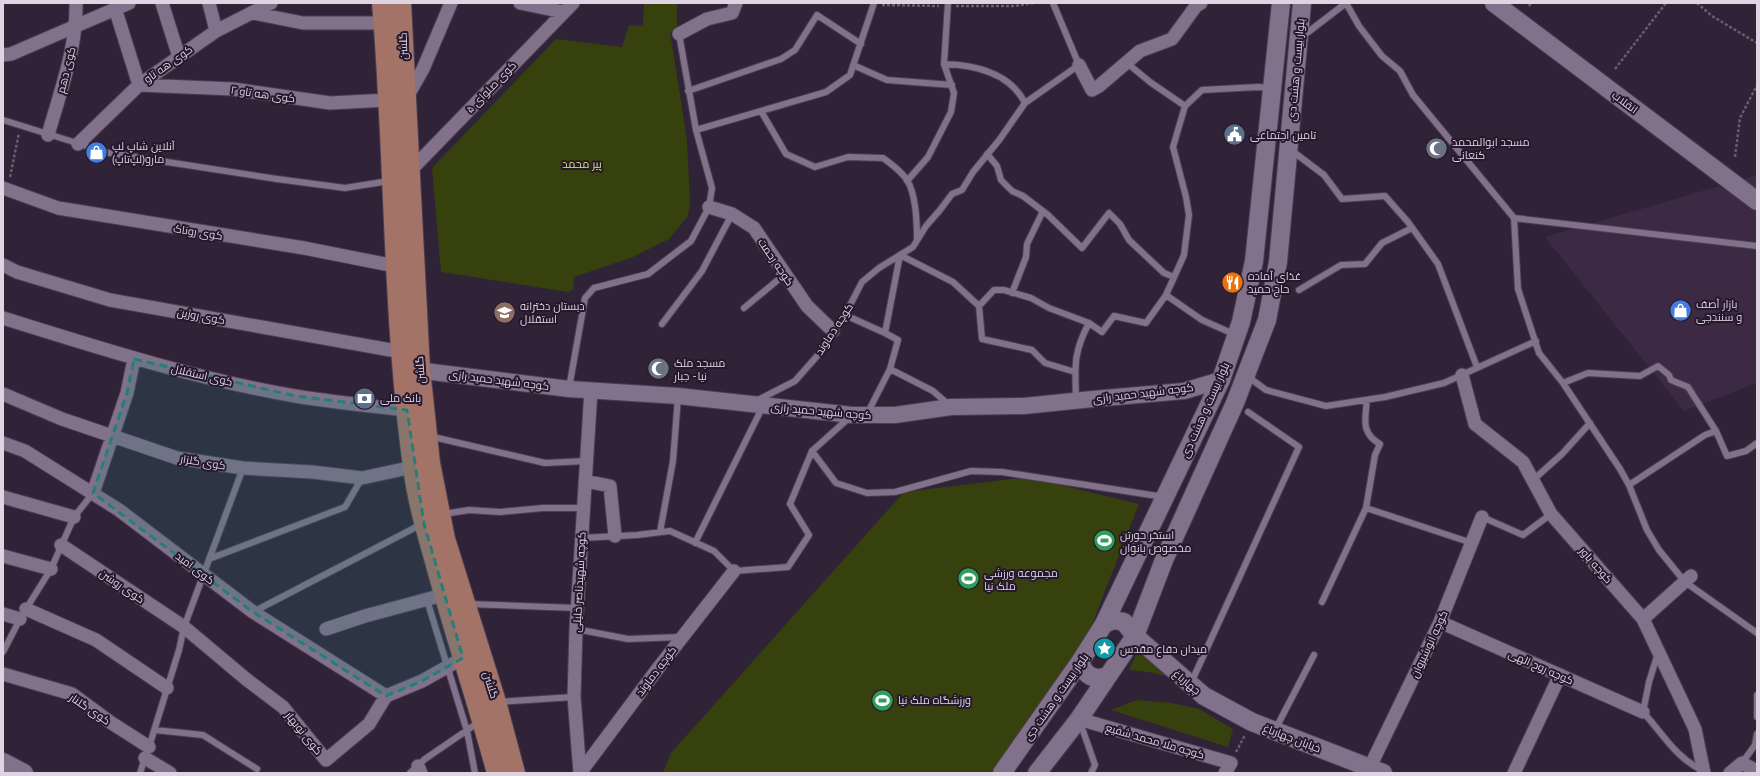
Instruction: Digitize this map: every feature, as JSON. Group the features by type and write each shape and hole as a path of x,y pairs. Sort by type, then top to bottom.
{"main road":[{"name":"گلشن","path":"382,3 409,172 409,363 407,410 413,468 432,519 445,539 496,702 515,773"},
{"name":"گلشن","path":"401,3 397,98 391,180 395,266 409,363 427,435 435,598 475,725 497,773"},
{"name":"بلوار بیست و هشت دی","path":"1002,773 1080,662 1104,624 1141,550 1221,380 1241,322 1254,261 1281,3"},
{"name":"بلوار بیست و هشت دی","path":"1037,773 1079,719 1135,636 1164,560 1235,403 1267,320 1278,262 1302,3"},
{"name":"انقلاب","path":"1494,3 1757,201"},
{"name":"انقلاب","path":"1524,4 1757,188"},
{"path":"1267,146 1289,148"},
{"path":"1141,550 1164,560"},
{"name":"چهارباغ","path":"1104,624 1114,620 1124,622 1135,636 1204,696"},
{"path":"1080,662 1087,675 1094,678 1108,676"},
{"name":"خیابان چهارباغ","path":"1204,696 1252,722 1373,771"},
{"path":"3,762 24,773"}],"street":[{"name":"کوی دهم","path":"48,135 66,71 76,24 76,3"},
{"path":"3,55 12,54 76,24 129,3"},
{"path":"162,3 179,57"},
{"path":"209,3 216,31"},
{"path":"397,98 423,69 451,3"},
{"path":"520,3 568,6"},
{"path":"679,34 707,19 732,13 736,3"},
{"path":"1079,65 1092,90 1140,51 1172,39 1196,6 1201,3"},
{"name":"کوی هه تاو","path":"78,144 139,85 216,31 253,13 267,4"},
{"name":"کوی صلوای ۵","path":"409,172 568,6"},
{"path":"115,8 139,85"},
{"path":"253,13 303,23 384,23"},
{"name":"کوی هه تاو ۲","path":"139,85 233,89 330,103 397,98"},
{"name":"کوی روناک","path":"5,189 58,208 304,248 395,266"},
{"name":"کوچه رحمت","path":"709,207 732,214 754,228 807,306 833,331"},
{"name":"کوی روژین","path":"3,265 17,272 110,300 409,363"},
{"name":"کوی استقلال","path":"3,318 134,360 296,396 407,410"},
{"path":"93,493 127,394 134,360"},
{"name":"کوچه شهید حمید رازی","path":"409,363 569,389 678,396 859,415 895,415 951,406 1024,406 1184,391 1221,380"},
{"name":"کوچه یاور","path":"1462,375 1474,424 1523,462 1551,514 1643,619 1695,729 1703,772"},
{"name":"کوچه شهیدناصر خلیلی","path":"580,773 574,697 577,608 591,390"},
{"name":"کوی گلزار","path":"3,394 62,419 177,458 243,468 312,472 362,478 413,468"},
{"name":"کوی امید","path":"3,443 25,451 119,510 253,612 386,696"},
{"path":"585,481 610,486 615,536"},
{"path":"3,497 74,517"},
{"name":"کوچه انوشیروان","path":"1373,771 1440,622 1482,517"},
{"name":"کوی روشن","path":"61,546 184,627"},
{"path":"3,556 51,569"},
{"name":"کوچه دماوند","path":"580,773 682,637 734,571"},
{"path":"1643,619 1688,579"},
{"path":"326,629 365,616 435,598"},
{"path":"3,614 23,614 96,640 167,688"},
{"name":"کوچه روح الهی","path":"1440,622 1643,712"},
{"name":"کوی نوبهار","path":"184,627 246,680 283,707 326,760 369,724 386,696"},
{"path":"386,696 422,681 455,663"},
{"name":"کوی گلنار","path":"3,674 72,694 110,722 170,773"},
{"path":"1514,773 1560,675"},
{"name":"کوچه ملا محمد شفیع","path":"1079,719 1228,768"},
{"path":"1730,773 1742,763 1757,771"}],"lane":[{"path":"696,130 826,92 850,75 874,3"},
{"path":"907,181 928,157 951,112 954,93 944,64 948,3"},
{"path":"916,240 952,194 962,190 973,172 1025,103 1079,65 1053,3"},
{"path":"1299,39 1346,3 1359,26 1382,56 1400,71 1418,101 1514,218 1518,289 1539,353 1563,383 1629,485 1647,530 1659,550 1688,579 1757,633"},
{"path":"688,91 781,59 795,50 818,15 861,44"},
{"path":"569,389 585,298 594,288 648,274 691,241 709,207 712,188 696,130 679,34"},
{"path":"1127,63 1150,82 1185,106"},
{"path":"944,64 966,64 987,71 1006,81 1019,91 1025,103"},
{"path":"853,65 886,80 952,85"},
{"path":"979,306 994,290 1004,290 1031,298 1049,308 1089,323 1102,332 1114,316 1146,323 1166,295 1184,255 1189,215 1174,147 1185,106 1202,90 1258,87 1273,89"},
{"path":"761,111 786,154 815,167 848,158 883,158 905,177 907,181 917,218 916,240"},
{"path":"3,120 108,153 277,180 345,188 391,180"},
{"path":"1289,148 1324,175 1342,200 1385,196 1412,228 1438,264 1477,368"},
{"path":"987,154 997,166 1001,180 1012,191 1023,196 1043,211 1082,248 1109,213 1120,224 1129,240 1164,273 1174,277"},
{"path":"1012,293 1026,257 1027,244 1043,211"},
{"path":"662,324 702,271 732,214"},
{"path":"1514,218 1757,246"},
{"path":"1299,290 1341,265 1365,264 1382,243 1412,228"},
{"name":"کوچه دماوند","path":"756,405 795,381 818,355 845,315 862,282 879,268 913,247 916,240"},
{"path":"885,334 900,255 953,282 979,306 982,339 1032,350 1045,363 1075,372"},
{"path":"744,308 785,274"},
{"path":"1166,295 1202,320 1236,336"},
{"path":"582,538 670,531 714,551 734,571 788,567 809,535 790,504 812,451 859,415 890,370 898,340 845,315"},
{"path":"1076,401 1074,360 1082,336 1089,323"},
{"path":"1246,376 1266,390 1326,406 1385,397 1444,383 1536,341"},
{"path":"1563,383 1588,373 1640,376 1658,366 1669,375 1671,380 1688,387 1716,431 1727,456 1746,451 1757,443"},
{"path":"890,370 933,391 951,406"},
{"path":"660,532 673,461 678,396"},
{"path":"1322,602 1366,508 1376,455 1380,444 1370,438 1365,425 1367,400"},
{"path":"696,543 756,405"},
{"path":"1190,684 1299,447 1248,412"},
{"path":"1532,480 1562,454 1590,423"},
{"path":"1629,485 1705,435 1716,431"},
{"path":"427,435 545,463 586,461"},
{"path":"812,451 836,483 867,493 895,492 972,471 1002,472 1166,497"},
{"path":"140,773 155,730 184,627 243,468"},
{"path":"210,559 345,507 362,478"},
{"path":"3,652 23,614 51,569 74,517 93,493"},
{"path":"253,612 432,519 469,510 500,512 543,508 579,508 583,510"},
{"path":"1366,508 1472,543"},
{"path":"1482,517 1523,535 1551,514"},
{"path":"465,604 577,608"},
{"path":"576,629 628,639 682,637"},
{"path":"1658,651 1649,682 1643,712 1674,751 1689,764 1703,772"},
{"path":"1275,731 1314,655"},
{"path":"1757,695 1757,717"},
{"path":"496,702 574,697"},
{"path":"1079,719 1094,765 1091,773"},
{"path":"416,771 475,725"},
{"path":"475,725 475,773"},
{"path":"155,730 203,735 257,769"},
{"path":"1742,763 1755,745 1757,734"}],"path":[{"path":"1615,70 1666,3"},
{"path":"1696,3 1712,16 1757,43"},
{"path":"1735,157 1740,118 1757,87"},
{"path":"5,189 21,126"},
{"path":"1228,768 1252,722"}],"highlighted area":[{"path":"134,359 296,396 407,410 424,524 463,658 422,681 386,696 253,612 93,493 127,393"}],"shaded area":[{"name":"بازار آصف و سنندجی","path":"1757,175 1757,383 1684,411 1545,237"}],"green space":[{"name":"پیر محمد","path":"644,3 677,3 677,28 670,32 687,140 690,203 688,216 669,239 633,257 574,277 573,290 568,292 441,272 432,168 556,39 622,47 629,25 643,26"},
{"name":"مجموعه ورزشی ملک نیا","path":"1028,477 1139,504 1081,653 991,773 663,773 671,753 904,492"},
{"path":"1141,643 1176,678 1148,672 1129,670"},
{"path":"1137,700 1172,703 1199,709 1233,729 1228,747 1111,710"}],"place":[{"name":"تامین اجتماعی","path":"1235,135"},
{"name":"مسجد ابوالمحمد کنعانی","path":"1437,148"},
{"name":"آنلاین شاپ لپ مارو(لپ‌تاپ)","path":"97,152"},
{"name":"غذای آماده حاج حمید","path":"1233,282"},
{"name":"بازار آصف و سنندجی","path":"1680,310"},
{"name":"دبستان دخترانه استقلال","path":"505,312"},
{"name":"مسجد ملک نیا - جبار","path":"658,369"},
{"name":"بانک ملی","path":"365,398"},
{"name":"استخر حورتن مخصوص بانوان","path":"1104,541"},
{"name":"مجموعه ورزشی ملک نیا","path":"968,579"},
{"name":"میدان دفاع مقدس","path":"1105,649"},
{"name":"ورزشگاه ملک نیا","path":"883,700"}]}
